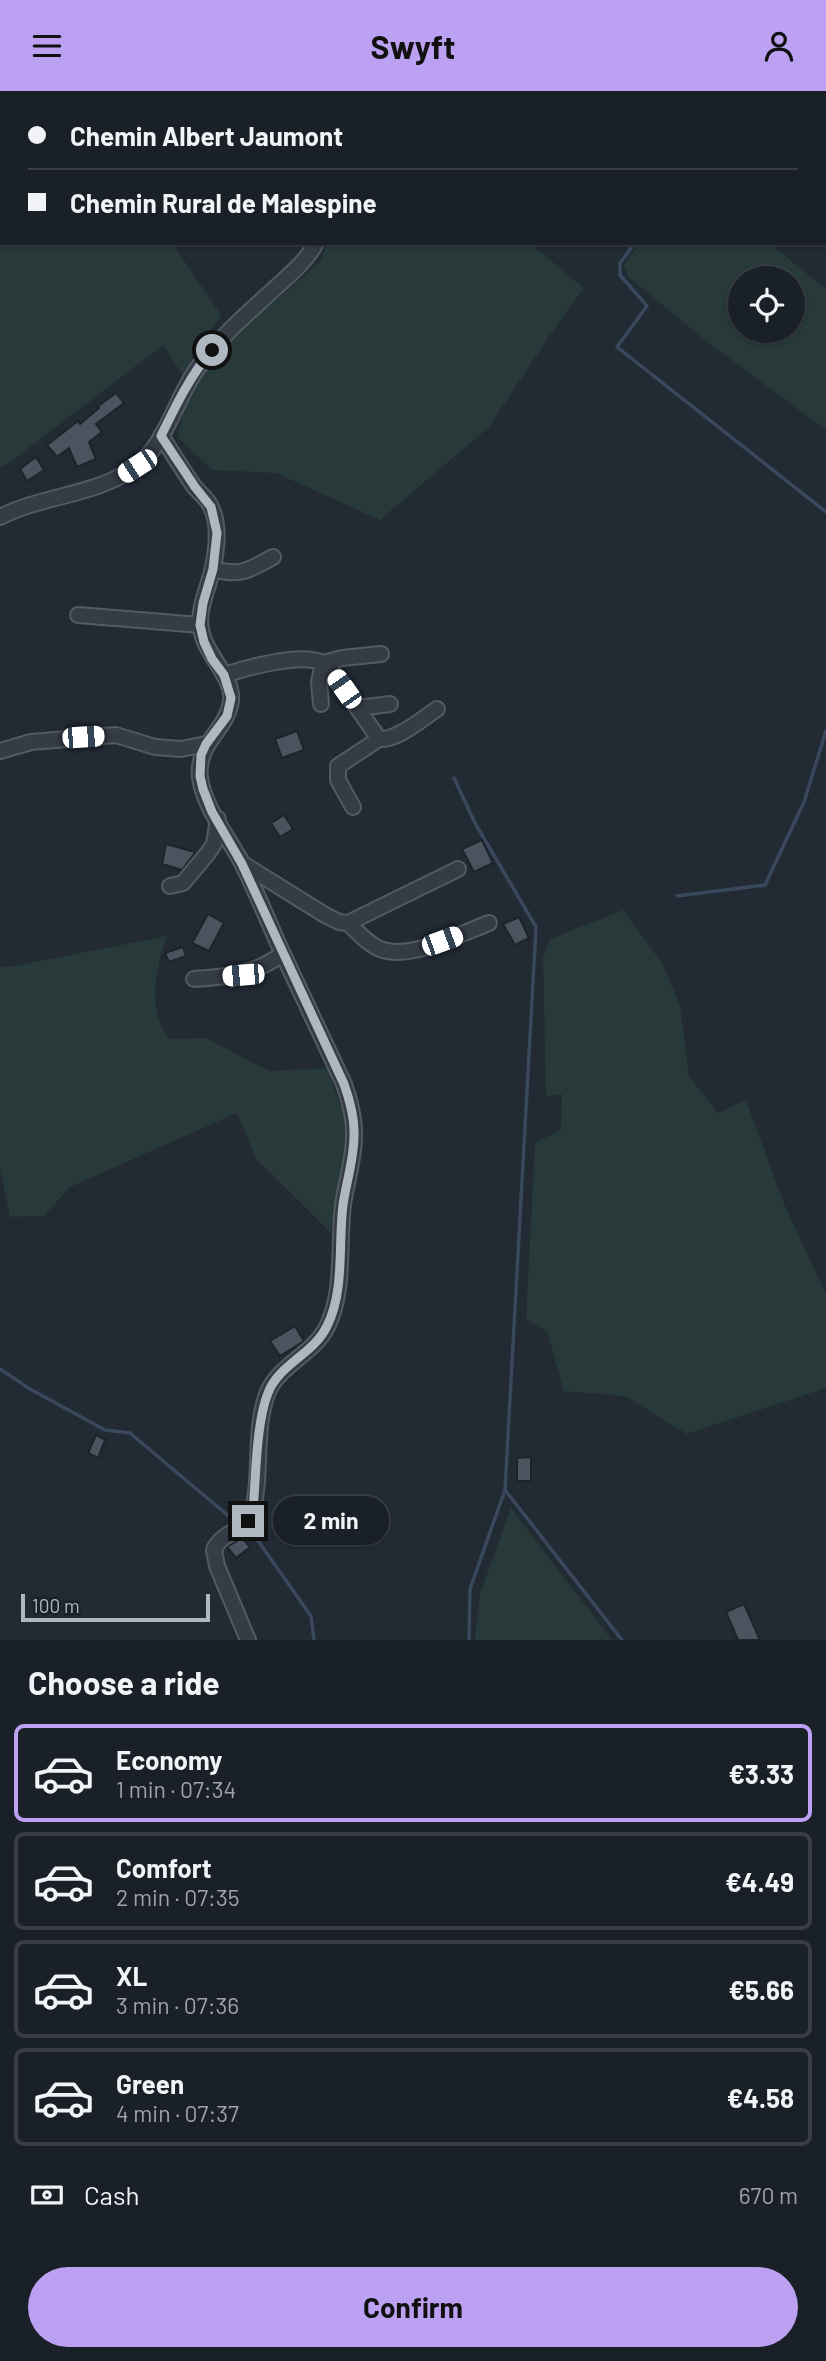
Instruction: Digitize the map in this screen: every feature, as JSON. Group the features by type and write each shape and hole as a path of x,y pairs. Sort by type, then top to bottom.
{"street":[{"path":"0,517 107,484 149,456 198,367 231,328 302,263 315,245"},
{"path":"161,436 211,507 217,533 213,569 200,625 204,642 224,675 231,698 229,710 201,755 200,776 212,812 242,864 344,1084 351,1102 355,1139 343,1206 337,1294 332,1315 321,1336 276,1378 268,1392 262,1411 253,1510 242,1527 216,1543 215,1558 248,1640"},
{"path":"213,569 234,574 245,572 274,557"},
{"path":"78,615 200,625"},
{"path":"224,675 300,659 323,663 381,654"},
{"path":"321,704 319,681 323,663"},
{"path":"323,663 331,670 379,740"},
{"path":"358,708 390,704"},
{"path":"353,807 338,780 338,766 437,709"},
{"path":"0,751 31,742 116,735 155,747 181,749 206,744"},
{"path":"170,886 183,883 208,853 214,844 218,819"},
{"path":"242,864 325,915 348,923 381,950 397,953 418,950 489,923"},
{"path":"348,923 458,869"},
{"path":"194,979 243,975 261,968 283,954"}],"shaded area":[{"path":"0,245 173,245 221,315 182,374 163,345 8,464 0,467"},
{"path":"327,245 532,245 584,288 488,428 380,520 276,473 212,470 177,437 187,399 223,346 319,263"},
{"path":"638,245 771,245 798,266 728,266 728,343 805,343 805,272 826,289 826,430 710,344 628,277 624,264"},
{"path":"623,910 662,963 680,1005 689,1076 718,1113 746,1100 785,1206 826,1294 826,1388 687,1434 625,1396 564,1391 547,1332 526,1319 535,1143 561,1130 562,1094 546,1097 543,958 550,939"},
{"path":"167,936 155,992 157,1015 170,1039 206,1038 269,1071 327,1068 346,1120 347,1142 331,1233 256,1159 237,1113 70,1187 44,1216 10,1217 0,1168 0,967"},
{"path":"511,1508 612,1640 475,1640 480,1593"}],"building":[{"path":"116,393 124,403 96,424 102,432 89,442 96,459 77,467 69,448 57,457 47,445 78,421 80,424"},
{"path":"36,457 44,470 27,481 20,469"},
{"path":"297,731 304,750 282,758 275,739"},
{"path":"284,815 293,829 280,837 271,823"},
{"path":"482,840 493,863 474,872 462,849"},
{"path":"166,844 195,852 182,870 162,864"},
{"path":"208,914 224,923 209,951 192,943"},
{"path":"519,917 529,938 515,945 503,924"},
{"path":"183,947 186,956 169,962 165,953"},
{"path":"295,1326 304,1341 280,1356 270,1341"},
{"path":"96,1435 105,1440 98,1458 88,1453"},
{"path":"531,1457 531,1481 517,1481 517,1458"},
{"path":"242,1538 250,1547 236,1558 227,1547"},
{"path":"744,1604 760,1640 738,1640 726,1612"}],"waterway":[{"path":"634,245 620,263 620,275 647,306 617,347 826,512"},
{"path":"677,896 765,885 804,802 826,731"},
{"path":"454,778 475,823 536,927 505,1490 622,1640"},
{"path":"0,1369 30,1389 105,1430 130,1433 238,1524"},
{"path":"469,1640 470,1589 505,1490"},
{"path":"244,1529 256,1538 311,1616 314,1640"}],"route":[{"path":"212,350 182,393 161,436 211,507 217,533 213,569 200,625 212,659 230,688 231,698 227,716 201,755 200,776 212,812 242,864 344,1084 351,1102 355,1139 343,1206 337,1294 332,1315 321,1336 276,1378 268,1392 262,1411 253,1510 248,1521"}]}
